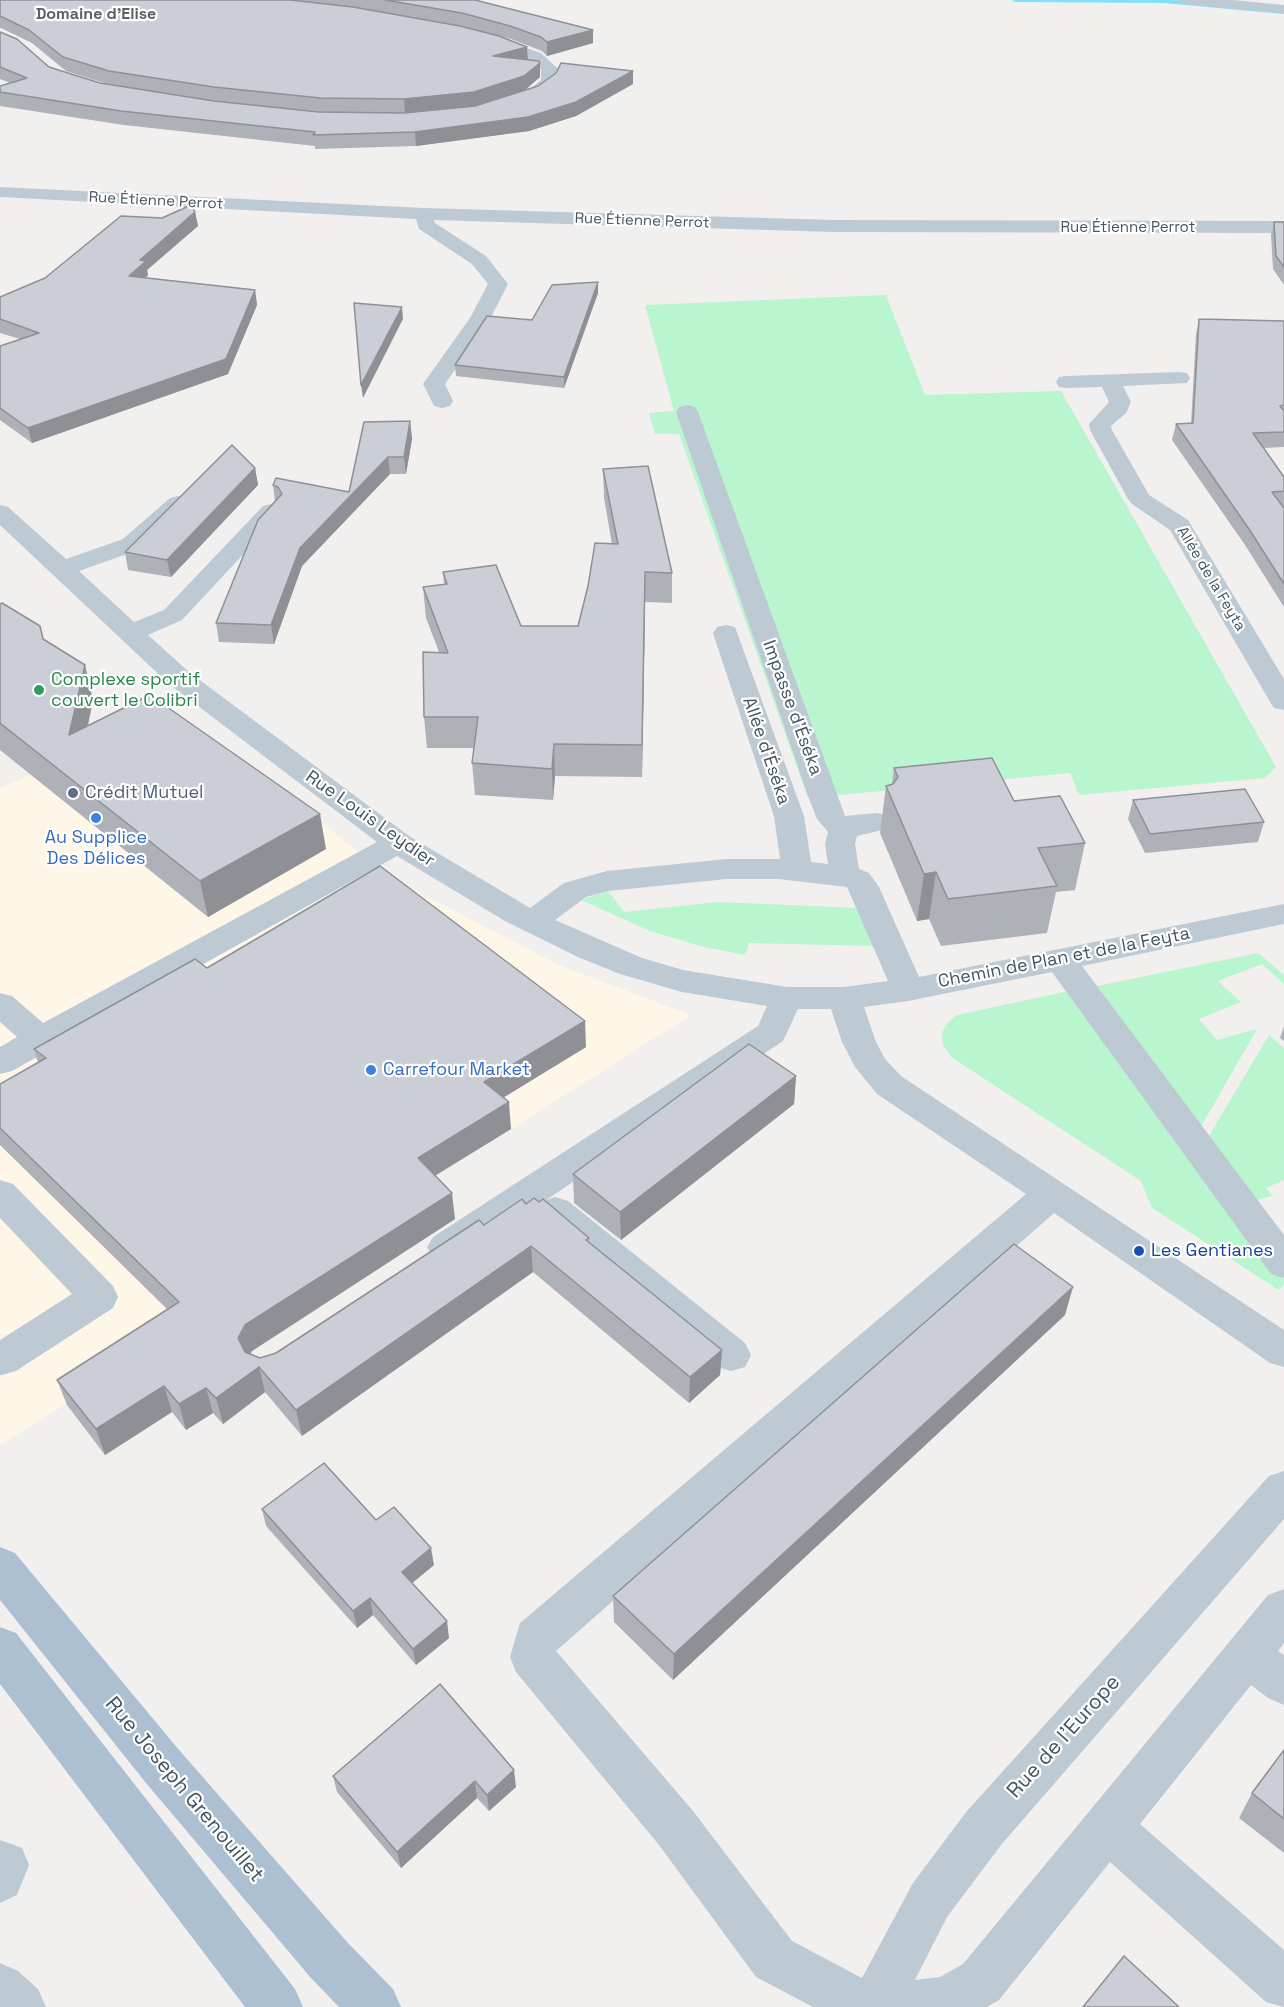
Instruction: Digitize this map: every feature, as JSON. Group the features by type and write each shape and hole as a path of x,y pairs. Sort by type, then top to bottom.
{"main road":[{"name":"Rue Joseph Grenouillet","path":"0,1567 163,1767 329,1960 375,2007"},
{"path":"0,1648 277,2007"}],"street":[{"path":"1190,0 1284,9"},
{"path":"472,36 522,50 544,62 549,68 551,78 542,88 498,107"},
{"name":"Rue Étienne Perrot","path":"0,192 424,214 919,228 1284,227"},
{"path":"424,214 426,225 479,260 498,284 480,320 434,384 442,401"},
{"path":"1067,382 1179,378"},
{"name":"Allée de la Feyta","path":"1109,380 1120,402 1118,408 1100,424 1101,430 1140,499 1179,525 1284,702"},
{"name":"Impasse d'Éséka","path":"687,412 823,796 832,819 843,831"},
{"path":"62,569 132,544 181,499"},
{"path":"131,633 173,615 271,511"},
{"name":"Rue Louis Leydier","path":"0,512 179,678 398,843 534,922 591,950 631,966 682,981 787,998 844,998"},
{"name":"Allée d'Éséka","path":"726,633 789,816 795,845 796,871"},
{"path":"845,875 840,844 843,831 856,824 876,822"},
{"path":"0,1062 398,843"},
{"path":"534,922 547,909 575,890 607,881 726,869 845,875 858,880 864,887 908,990"},
{"name":"Chemin de Plan et de la Feyta","path":"844,998 908,990 1284,915"},
{"path":"1060,959 1284,1263"},
{"path":"423,1262 771,1033 787,998"},
{"path":"844,998 859,1042 872,1067 889,1085 1284,1351"},
{"path":"0,1004 40,1039"},
{"path":"531,1191 731,1355"},
{"path":"865,2007 774,1959 676,1828 532,1657 536,1638 1052,1193"},
{"path":"0,1194 99,1297 2,1359 0,1358"},
{"name":"Rue de l’Europe","path":"874,2007 930,1899 984,1828 1284,1489"},
{"path":"905,2007 947,2002 981,1982 1284,1608"},
{"path":"1247,1654 1284,1683"},
{"path":"1107,1827 1284,1984"},
{"path":"0,1864 5,1865 0,1878"},
{"path":"0,1989 20,2007"}],"shaded area":[{"path":"179,713 398,882 561,966 691,1015 0,1445 0,788"}],"green space":[{"path":"886,295 925,395 1061,391 1276,767 1265,778 1079,795 1070,773 808,798 679,434 655,434 649,413 674,411 645,305"},
{"path":"608,891 624,912 718,902 860,908 875,946 749,943 745,955 704,947 650,931 581,900"},
{"path":"1258,953 1284,975 1284,984 1262,964 1218,981 1241,1002 1199,1019 1217,1040 1257,1029 1199,1130 1092,987"},
{"path":"1069,991 1284,1279 1284,1285 1279,1290 1152,1208 1141,1181 951,1057 943,1045 942,1032 948,1022 957,1015"},
{"path":"1269,1035 1284,1048 1284,1180 1266,1188 1272,1196 1252,1201 1206,1141"}],"building":[{"path":"0,0 290,0 353,7 460,26 499,36 527,47 493,56 539,61 540,63 524,76 474,92 404,99 320,98 214,87 109,71 63,57 29,30 0,16"},
{"path":"385,0 475,0 593,30 547,42 541,37 510,26 462,13"},
{"path":"0,32 17,39 49,67 100,83 214,101 319,112 404,113 475,106 538,86 556,73 561,63 633,71 576,102 528,117 415,132 313,135 315,132 121,111 0,92 0,86 27,78 0,67"},
{"path":"191,205 195,212 140,260 146,261 129,276 255,290 226,359 28,428 0,408 0,346 39,333 0,319 0,297 45,278 121,216 162,218"},
{"path":"1274,222 1284,222 1284,267 1276,256"},
{"path":"598,282 564,377 455,365 487,316 532,320 552,285"},
{"path":"354,303 402,307 361,385"},
{"path":"1199,319 1284,321 1284,405 1280,406 1284,411 1284,432 1253,433 1284,477 1284,491 1272,492 1284,508 1284,584 1176,424 1193,423"},
{"path":"410,421 404,457 388,457 300,548 271,625 216,623 258,520 282,494 278,487 273,485 276,478 349,492 364,422"},
{"path":"232,445 255,468 167,560 125,552"},
{"path":"648,466 672,573 645,572 642,745 554,744 552,769 472,763 478,717 424,717 423,652 448,653 423,587 447,584 443,572 496,565 521,626 578,626 595,543 618,544 603,469"},
{"path":"2,603 40,626 43,639 85,665 69,735 150,695 320,814 200,881 0,723 0,604"},
{"path":"992,758 1014,801 1060,796 1085,843 1038,848 1057,886 948,899 936,872 924,874 886,786 893,784 898,777 894,768"},
{"path":"1245,789 1264,822 1150,834 1133,800"},
{"path":"380,866 585,1021 484,1082 509,1102 418,1158 452,1193 245,1325 238,1338 245,1352 260,1358 276,1353 479,1220 484,1225 522,1199 526,1204 534,1198 539,1202 543,1199 589,1238 586,1240 722,1350 690,1377 531,1246 296,1410 259,1367 216,1398 206,1388 179,1404 164,1386 96,1429 57,1380 179,1302 0,1128 0,1084 46,1058 34,1049 195,959 207,968"},
{"path":"749,1044 796,1076 620,1212 573,1174"},
{"path":"1014,1244 1073,1287 674,1654 613,1596"},
{"path":"324,1463 376,1520 394,1507 431,1548 402,1572 447,1621 413,1649 370,1598 353,1611 262,1509"},
{"path":"440,1684 514,1770 487,1795 475,1781 397,1852 333,1776"},
{"path":"1284,1750 1284,1819 1252,1793"},
{"path":"1124,1956 1179,2007 1083,2007"}],"waterway":[{"path":"1015,0 1164,1 1284,12"}],"place":[{"name":"Complexe sportif couvert le Colibri","path":"39,690"},
{"name":"Crédit Mutuel","path":"73,793"},
{"name":"Au Supplice Des Délices","path":"96,818"},
{"name":"Carrefour Market","path":"371,1070"},
{"name":"Les Gentianes","path":"1139,1251"}],"district":[{"name":"Domaine d'Elise","path":"96,15"}]}
